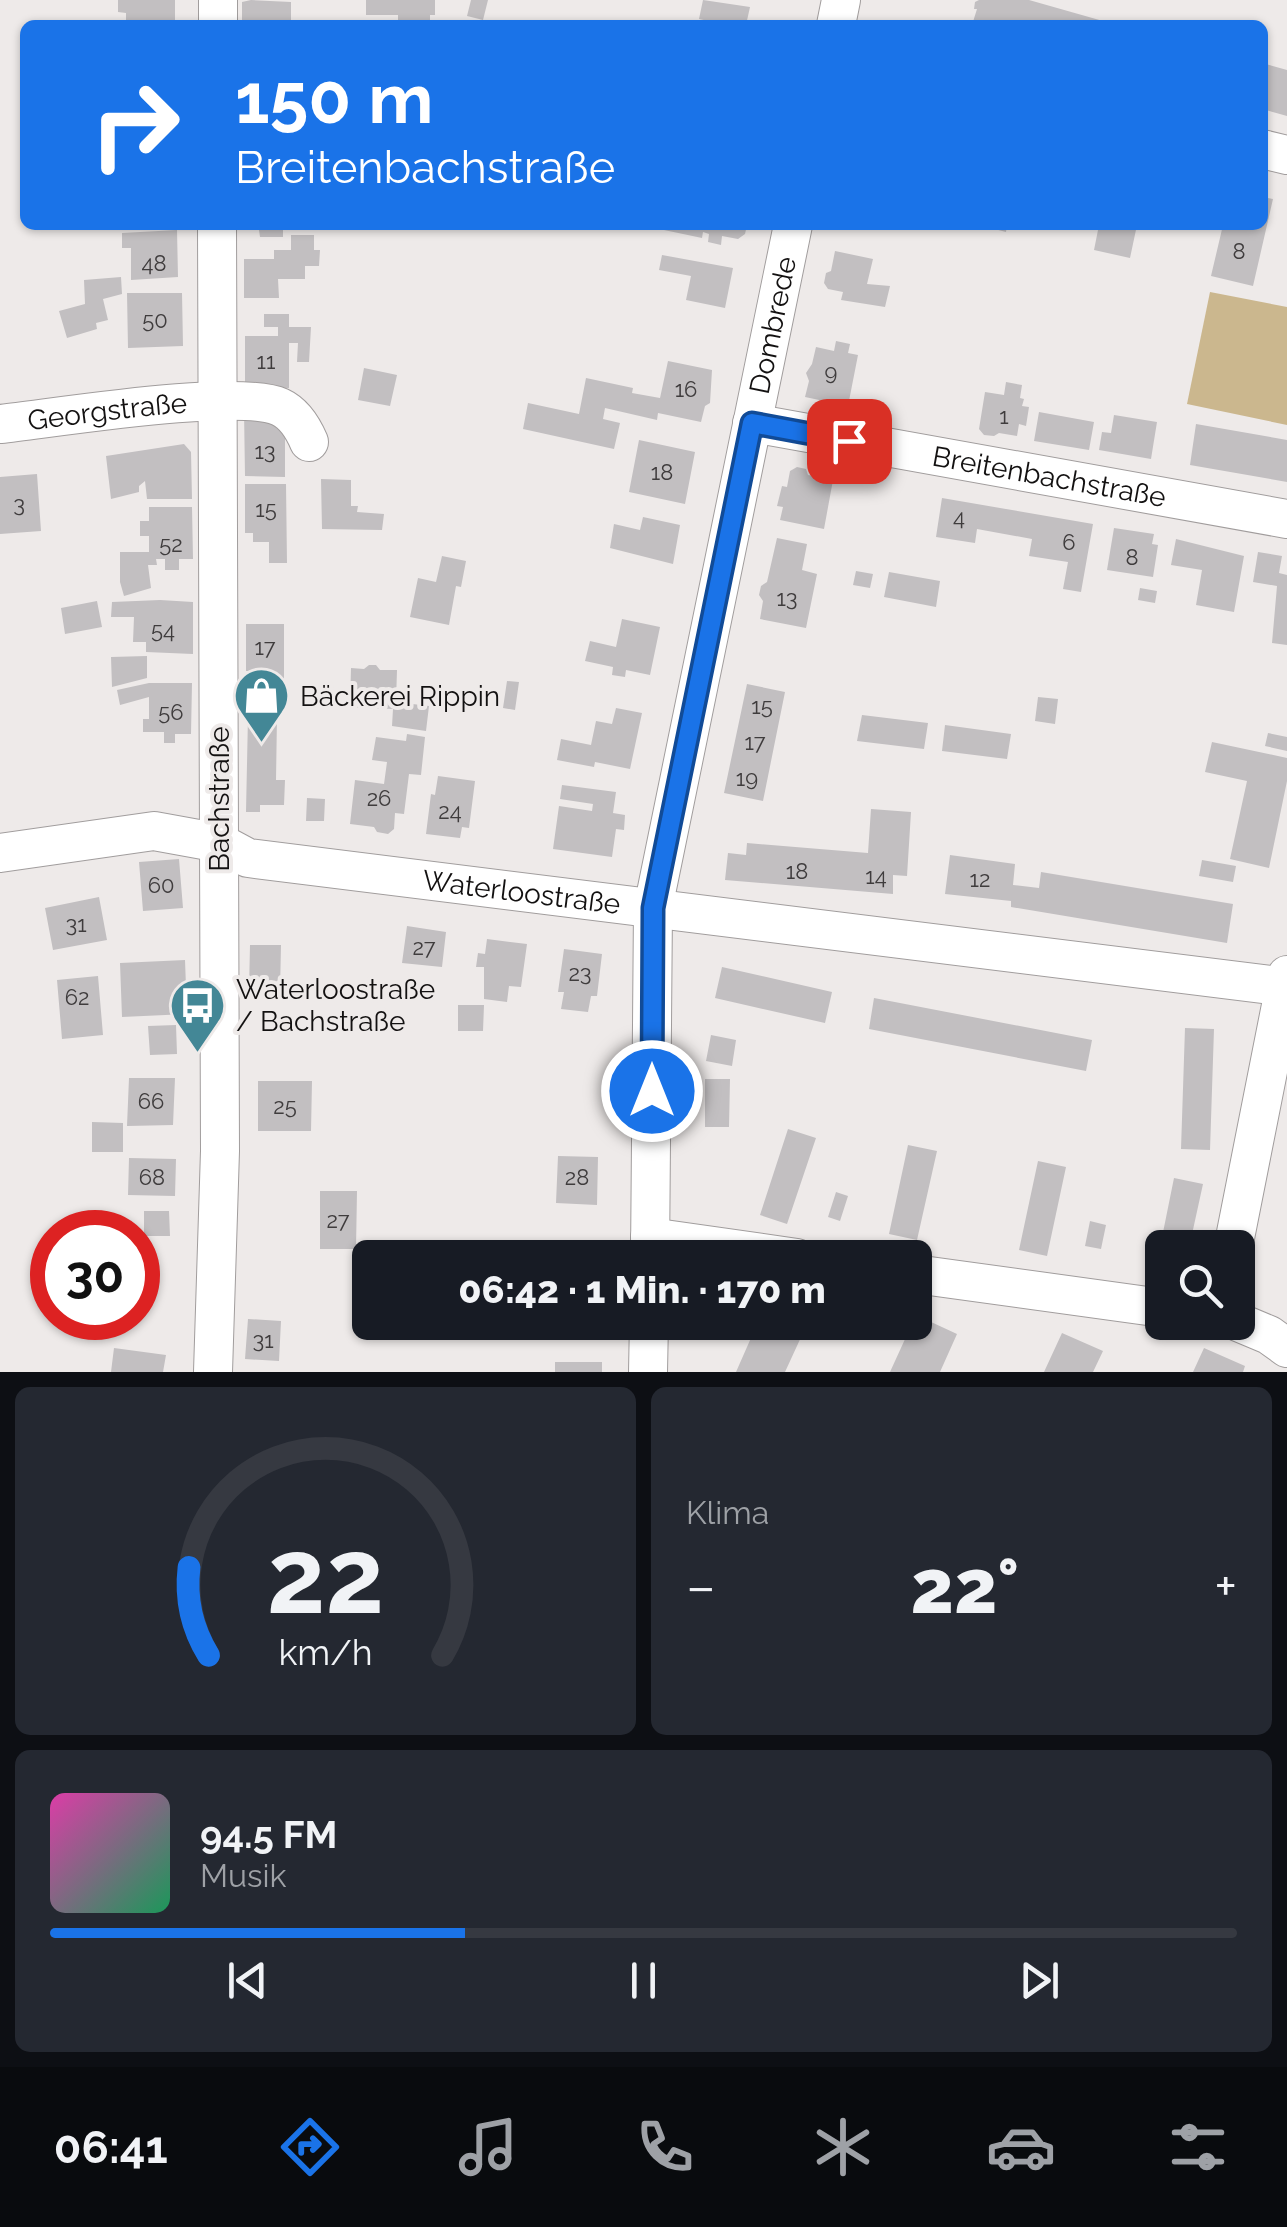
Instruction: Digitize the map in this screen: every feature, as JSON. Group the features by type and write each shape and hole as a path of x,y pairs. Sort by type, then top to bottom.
{"street":[{"name":"Bachstraße","path":"213,1372 220,1151 217,230"},
{"name":"Dombrede","path":"650,1240 653,908 791,230"},
{"name":"Georgstraße","path":"0,424 216,401 276,405 289,412 304,429 309,442"},
{"name":"Breitenbachstraße","path":"752,423 1287,518"},
{"name":"Waterloostraße","path":"0,853 154,831 220,843 248,858 1286,983"},
{"path":"1237,1230 1286,983"},
{"path":"932,1276 1145,1306"},
{"path":"1255,1329 1287,1348"},
{"path":"648,1372 649,1340"}],"shaded area":[{"path":"1210,292 1287,307 1287,425 1187,404"}],"building":[{"path":"118,0 175,0 175,20 126,20 126,13 118,12"},
{"path":"366,0 435,0 435,15 430,15 430,20 366,15"},
{"path":"471,0 488,0 483,20 467,16"},
{"path":"703,0 750,7 747,20 699,19"},
{"path":"1029,0 1099,20 974,20 975,2"},
{"path":"242,2 291,2 291,20 242,20"},
{"path":"1268,65 1287,70 1287,116 1268,111"},
{"path":"177,230 178,277 131,280 131,248 122,248 122,233"},
{"path":"259,230 283,230 283,237 260,237"},
{"path":"664,230 746,230 738,239 722,236 721,245 708,242 709,234 703,232 702,238"},
{"path":"1098,230 1136,230 1130,258 1094,250"},
{"path":"1222,230 1266,230 1253,286 1211,276"},
{"path":"291,235 314,235 314,250 320,250 319,266 305,266 305,279 278,279 279,298 244,298 244,259 274,259 274,250 291,250"},
{"path":"835,251 873,259 867,284 890,286 885,307 841,300 843,292 828,289 824,283"},
{"path":"662,255 733,268 725,308 686,300 691,276 659,270"},
{"path":"121,277 122,294 103,299 108,320 96,323 97,329 67,338 59,311 85,304 84,280"},
{"path":"127,293 182,293 183,346 128,348"},
{"path":"264,314 289,314 289,327 311,327 309,362 297,362 298,343 289,343 289,388 245,387 245,336 278,336 278,327 264,327"},
{"path":"836,341 850,344 848,353 858,355 848,406 805,397 809,381 806,373 816,347 834,351"},
{"path":"668,361 712,370 710,403 705,406 701,422 658,413 657,420 605,408 603,419 620,423 614,449 523,429 528,403 579,414 586,378 660,398"},
{"path":"364,368 397,375 390,406 358,400"},
{"path":"1006,382 1022,385 1022,406 1029,407 1026,426 1019,424 1017,436 984,435 979,429 985,392 1004,395"},
{"path":"244,410 285,426 285,477 245,476"},
{"path":"1039,412 1094,422 1089,450 1034,441"},
{"path":"1114,415 1157,422 1151,459 1099,450 1102,432 1111,433"},
{"path":"1196,424 1287,440 1287,482 1190,465"},
{"path":"639,440 695,452 685,504 629,492"},
{"path":"184,444 191,452 192,499 147,499 145,481 139,492 111,499 106,456"},
{"path":"797,467 806,469 808,475 833,480 824,529 780,520 783,507 777,506 782,486 787,487 790,471"},
{"path":"37,474 41,531 0,534 0,477"},
{"path":"321,479 351,480 351,506 358,506 357,512 384,514 382,530 322,529"},
{"path":"245,484 286,484 287,563 269,563 269,542 253,542 253,533 245,533"},
{"path":"942,498 1093,524 1081,592 1063,589 1068,562 1029,556 1032,539 977,529 975,543 936,537"},
{"path":"149,507 192,507 193,559 179,559 179,570 165,570 165,559 156,559 157,565 148,565 151,588 124,596 120,552 149,552 149,536 140,536 140,521 149,521"},
{"path":"643,517 680,525 673,564 610,548 614,524 640,530"},
{"path":"1114,528 1154,534 1152,544 1158,545 1153,577 1107,570"},
{"path":"777,538 807,544 802,570 817,574 806,628 760,619 763,601 759,595 761,586 767,582"},
{"path":"1176,539 1244,556 1234,612 1196,605 1202,570 1171,565"},
{"path":"1258,552 1282,556 1279,573 1287,575 1287,645 1272,643 1277,586 1253,582"},
{"path":"442,556 466,561 461,587 456,586 449,625 410,617 418,578 436,582"},
{"path":"856,571 873,574 870,588 853,585"},
{"path":"889,572 940,581 936,607 884,597"},
{"path":"1140,588 1157,591 1155,603 1138,600"},
{"path":"97,601 102,627 65,634 61,608"},
{"path":"112,602 193,602 193,654 146,652 146,642 133,642 134,617 111,617"},
{"path":"622,619 660,627 650,675 626,670 625,677 612,675 613,667 585,661 590,641 616,647"},
{"path":"246,624 284,624 284,697 257,698 257,671 246,671"},
{"path":"147,656 147,678 112,687 111,657"},
{"path":"369,665 397,670 396,702 429,706 426,731 392,726 393,709 350,707 351,668 364,669"},
{"path":"507,681 519,682 515,710 503,708"},
{"path":"149,683 192,683 191,734 175,734 175,743 164,743 164,732 143,732 143,719 149,719 149,697 120,705 117,690"},
{"path":"747,684 785,692 763,801 724,793"},
{"path":"1038,697 1058,699 1055,724 1035,721"},
{"path":"616,708 642,713 630,769 557,760 561,739 591,745 596,721 612,724"},
{"path":"862,715 928,723 924,749 857,741"},
{"path":"248,716 277,716 276,780 285,780 284,805 260,805 260,812 246,812"},
{"path":"945,725 1011,734 1007,759 942,751"},
{"path":"1268,733 1287,737 1287,751 1265,746"},
{"path":"407,734 425,737 421,775 409,774 404,814 395,813 394,829 388,834 377,832 374,827 350,824 355,780 384,784 387,762 372,760 376,737 406,741"},
{"path":"1212,742 1287,758 1287,781 1269,868 1230,859 1247,781 1205,772"},
{"path":"438,776 475,781 469,828 462,827 460,838 426,834 431,794 435,795"},
{"path":"562,785 616,792 613,813 625,815 624,830 616,829 612,857 553,849 559,806 592,811 593,804 560,799"},
{"path":"307,798 325,799 324,821 306,821"},
{"path":"871,809 911,812 907,876 893,875 893,894 725,880 728,853 746,855 747,843 868,853"},
{"path":"950,855 1015,864 1013,885 1039,888 1041,872 1233,904 1227,943 1011,907 1011,901 945,894"},
{"path":"179,859 183,908 143,911 139,862"},
{"path":"1202,860 1236,866 1233,882 1199,876"},
{"path":"99,897 107,940 53,950 45,908"},
{"path":"407,926 446,932 442,967 402,963"},
{"path":"487,939 527,944 521,987 509,986 507,1002 484,999 484,967 476,967 478,953 485,954"},
{"path":"250,945 281,945 280,991 249,991"},
{"path":"564,949 602,954 597,996 591,996 588,1012 561,1009 564,992 558,992"},
{"path":"185,960 187,1014 122,1017 120,963"},
{"path":"722,967 832,992 825,1023 715,998"},
{"path":"98,976 103,1035 62,1039 57,980"},
{"path":"874,998 1092,1040 1086,1071 869,1029"},
{"path":"458,1005 484,1005 483,1031 458,1031"},
{"path":"176,1025 177,1054 150,1055 148,1026"},
{"path":"1185,1028 1214,1029 1210,1150 1181,1149"},
{"path":"711,1035 736,1040 732,1066 706,1061"},
{"path":"129,1078 175,1078 173,1125 127,1126"},
{"path":"705,1079 730,1079 729,1127 705,1127"},
{"path":"258,1081 312,1081 311,1131 258,1131"},
{"path":"92,1122 123,1123 123,1152 92,1152"},
{"path":"788,1129 816,1138 787,1224 760,1215"},
{"path":"908,1145 937,1151 917,1240 889,1234"},
{"path":"558,1156 598,1157 597,1205 556,1203"},
{"path":"129,1158 176,1159 175,1196 128,1195"},
{"path":"1038,1161 1066,1167 1047,1256 1019,1250"},
{"path":"1174,1178 1203,1184 1193,1230 1163,1230"},
{"path":"320,1191 357,1191 356,1240 352,1240 352,1249 320,1249"},
{"path":"836,1192 848,1196 840,1221 828,1217"},
{"path":"160,1211 169,1211 170,1236 160,1236"},
{"path":"1090,1221 1106,1225 1101,1249 1085,1246"},
{"path":"248,1319 281,1321 279,1361 245,1359"},
{"path":"932,1322 957,1334 940,1372 890,1372 905,1340 932,1340"},
{"path":"1062,1333 1103,1351 1093,1372 1044,1372"},
{"path":"750,1340 800,1340 785,1372 736,1372"},
{"path":"114,1348 166,1355 163,1372 111,1372"},
{"path":"1204,1348 1245,1366 1243,1372 1193,1372"},
{"path":"555,1362 602,1362 602,1372 555,1372"}],"place":[{"name":"Bäckerei Rippin","path":"261,745"},
{"name":"Waterloostraße / Bachstraße","path":"197,1054"}],"route":[{"path":"652,1091 653,908 752,423 849,441"}]}
